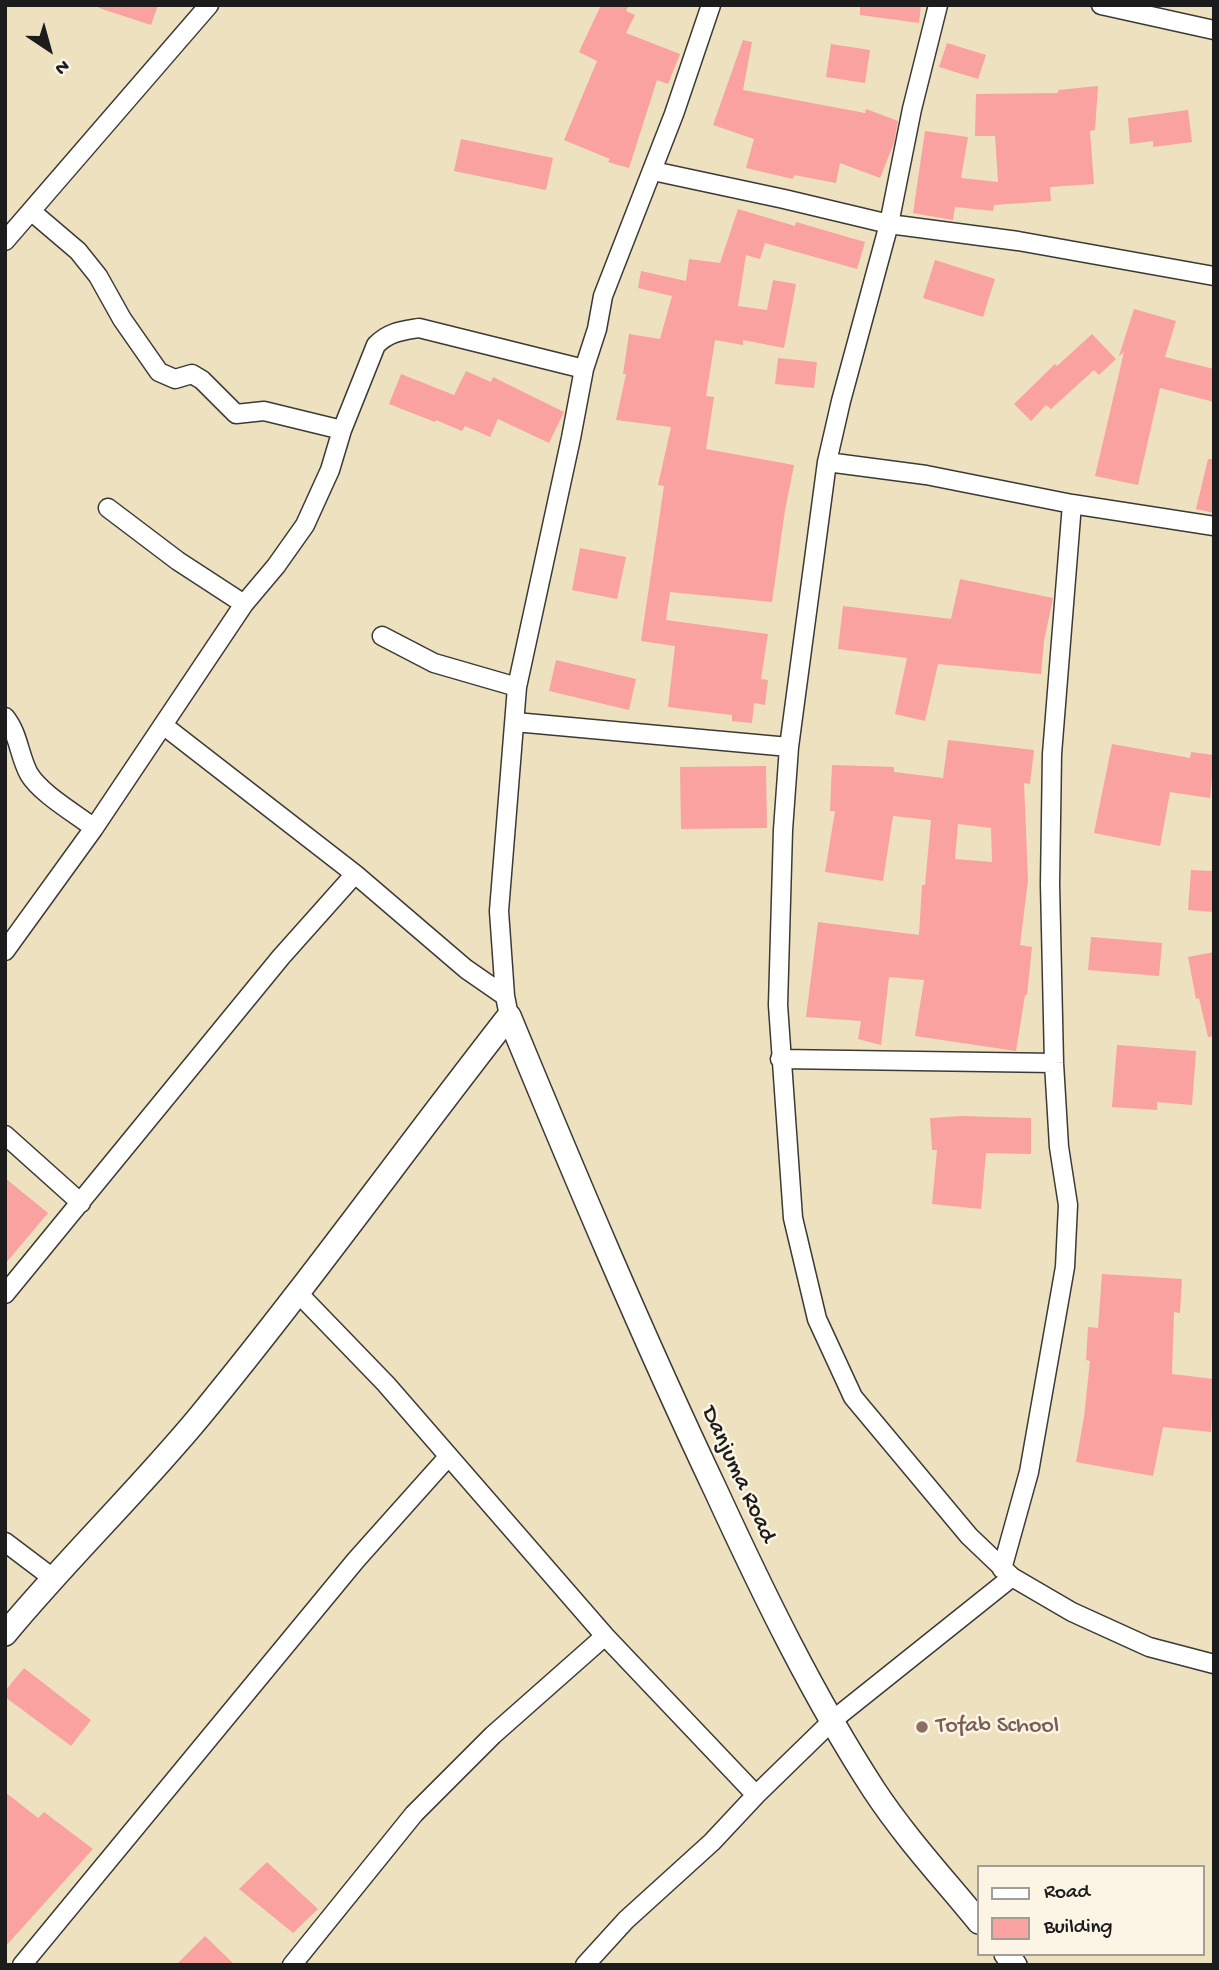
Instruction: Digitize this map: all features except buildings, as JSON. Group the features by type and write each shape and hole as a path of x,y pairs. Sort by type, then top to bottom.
{"street":[{"path":"5,241 209,5"},
{"path":"5,1634 198,1418 299,1294 507,1006 499,911 517,687 584,369 597,329 603,296 653,171 711,5"},
{"path":"938,5 912,109 889,224 827,462 789,747 783,830 778,1005 793,1218 817,1319 853,1396 960,1526 1007,1573 1072,1612 1149,1647 1214,1664"},
{"path":"1101,5 1214,30"},
{"path":"653,171 889,224 1018,241 1214,276"},
{"path":"31,211 85,259 159,372 175,379 192,374 202,380 236,414 264,411 342,430"},
{"path":"5,951 94,828 244,604 276,566 305,525 330,470 342,430 376,345 397,331 419,328 584,369"},
{"path":"827,462 926,475 1072,504 1214,526"},
{"path":"585,1965 626,1920 712,1842 833,1720 1007,1573 1029,1472 1065,1266 1068,1205 1059,1147 1054,1063 1050,884 1052,754 1072,504"},
{"path":"108,508 178,561 244,604"},
{"path":"382,636 434,663 517,687"},
{"path":"5,717 13,726 29,774 40,786 94,828"},
{"path":"515,722 789,747"},
{"path":"163,725 355,874 507,1006"},
{"path":"5,1294 281,957 355,874"},
{"name":"Danjuma Road","path":"507,1006 680,1415 757,1580 874,1790 920,1854 978,1921"},
{"path":"780,1059 1054,1063"},
{"path":"5,1135 80,1203"},
{"path":"299,1294 386,1384 605,1636 756,1795"},
{"path":"22,1965 356,1560 448,1457"},
{"path":"5,1542 54,1579"},
{"path":"292,1965 414,1814 493,1735 605,1636"}],"place":[{"name":"Tofab School","path":"922,1727"}]}
